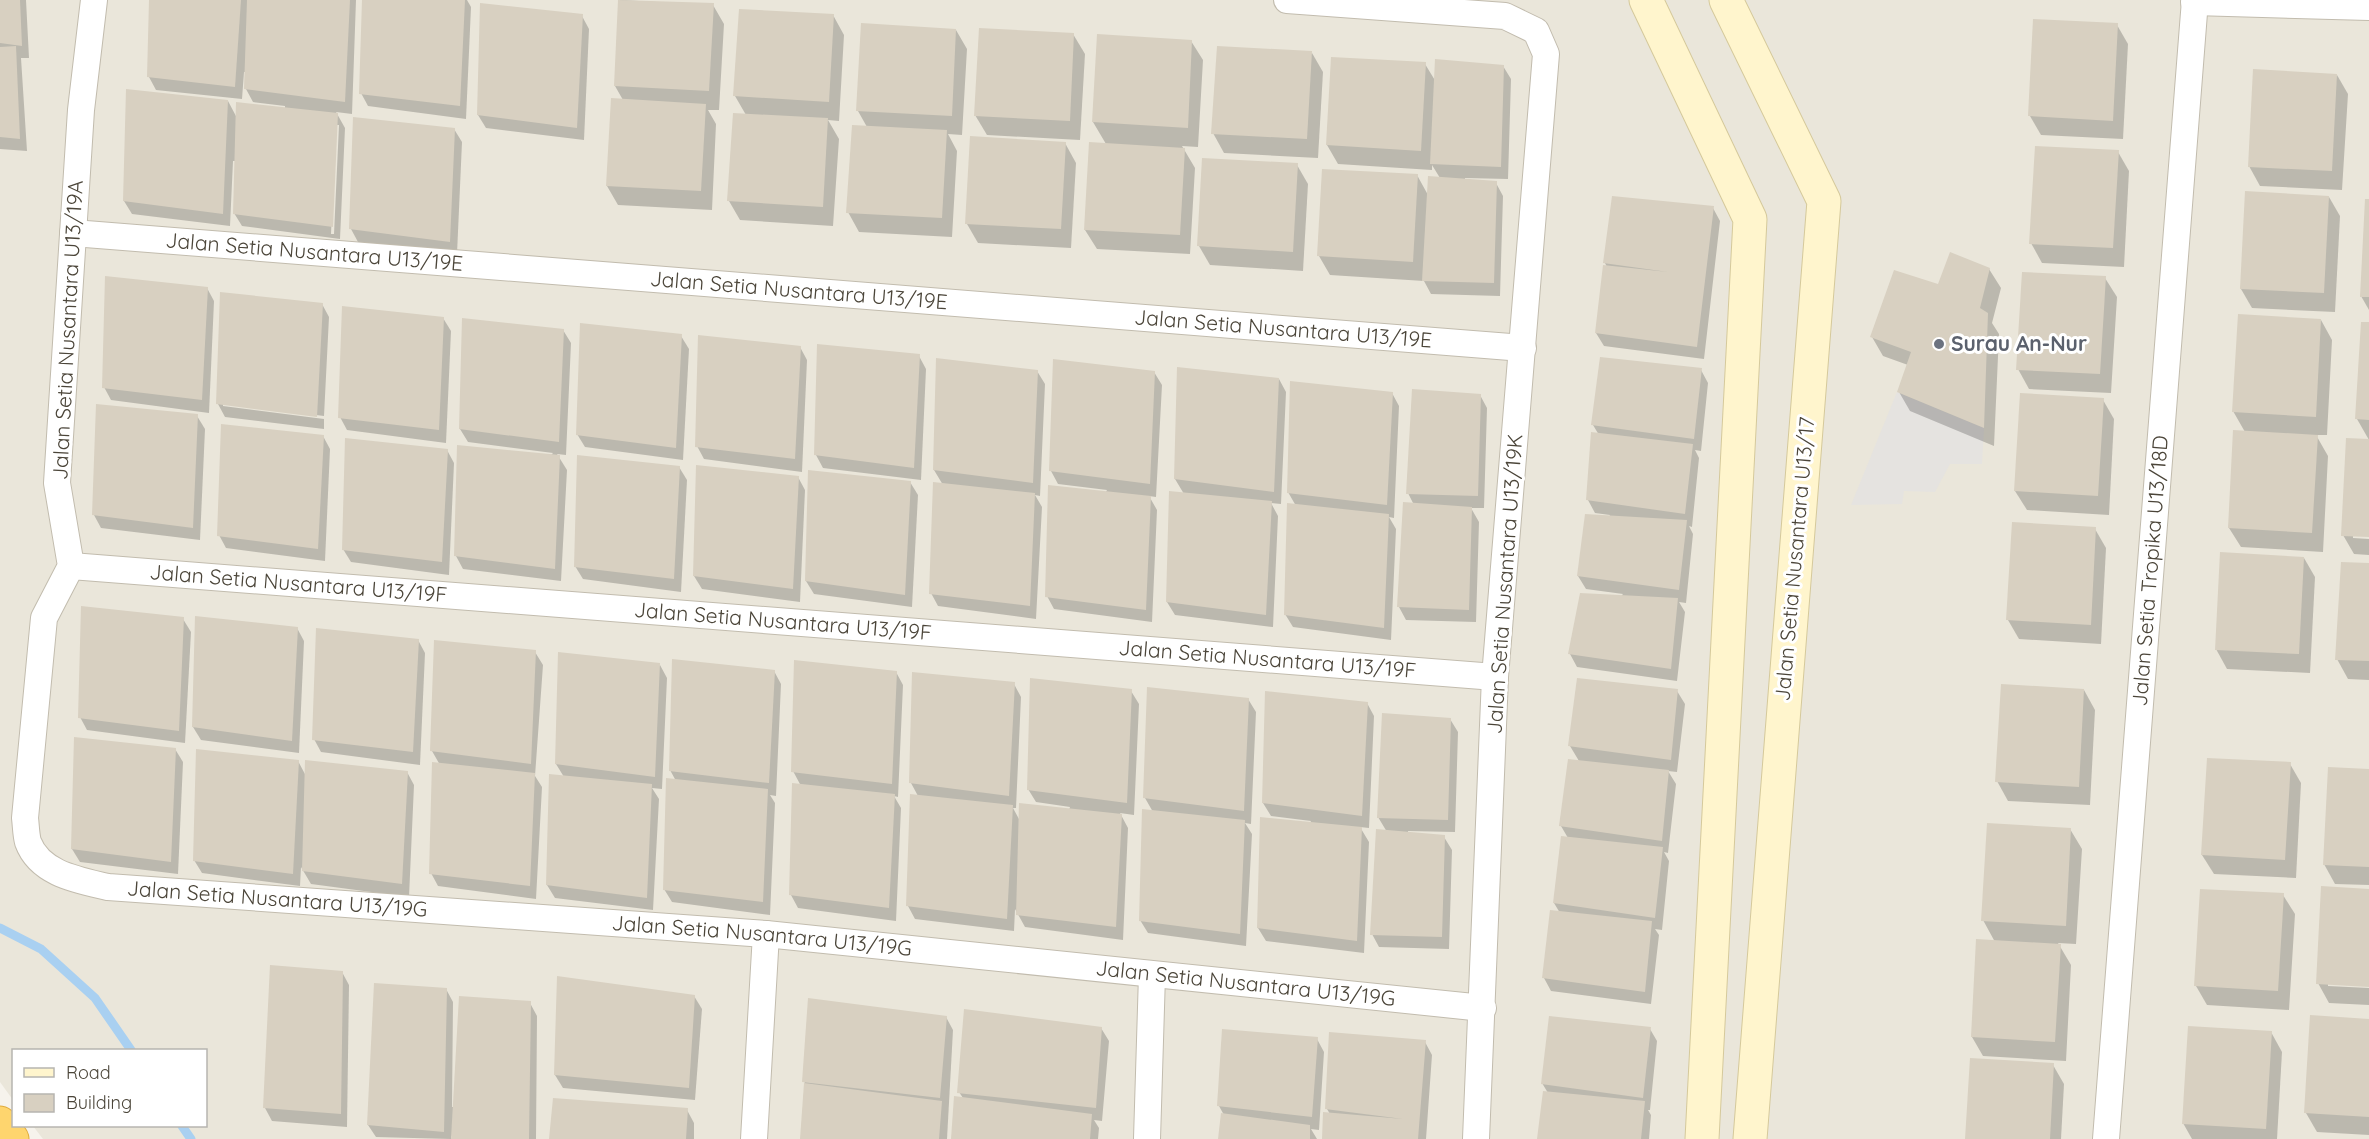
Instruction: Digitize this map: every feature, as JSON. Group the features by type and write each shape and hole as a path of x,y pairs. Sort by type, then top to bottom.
{"highway":[{"path":"0,1123 12,1139"}],"main road":[{"path":"1646,0 1750,219 1702,1139"},
{"name":"Jalan Setia Nusantara U13/17","path":"1725,0 1824,201 1750,1139"}],"street":[{"name":"Jalan Setia Nusantara U13/19A","path":"71,566 57,483 81,110 94,0"},
{"name":"Jalan Setia Nusantara U13/19K","path":"1287,0 1505,16 1536,31 1546,54 1495,677 1476,1139"},
{"path":"2195,1 2369,8"},
{"name":"Jalan Setia Tropika U13/18D","path":"2106,1139 2195,1"},
{"name":"Jalan Setia Nusantara U13/19E","path":"73,233 1523,348"},
{"name":"Jalan Setia Nusantara U13/19F","path":"71,566 1495,677"},
{"name":"Jalan Setia Nusantara U13/19G","path":"71,566 44,618 25,818 28,842 42,864 72,879 108,887 766,934 1483,1008"},
{"path":"754,1139 766,934"},
{"path":"1148,1139 1152,975"}],"shaded area":[{"path":"0,0 2369,0 2369,1139 43,1139 34,1127 207,1127 207,1049 12,1049 12,1099 0,1082"},
{"path":"1897,392 1984,428 1982,464 1950,464 1935,492 1904,491 1902,504 1851,505"}],"building":[{"path":"0,0 20,0 22,46 0,43"},
{"path":"149,0 241,0 235,87 147,77"},
{"path":"247,0 350,0 345,102 244,89"},
{"path":"362,0 465,0 460,106 359,94"},
{"path":"618,0 714,3 709,91 614,86"},
{"path":"480,3 583,14 577,128 477,115"},
{"path":"739,9 834,14 829,102 733,96"},
{"path":"2033,19 2118,23 2113,121 2028,116"},
{"path":"861,23 956,29 952,116 856,111"},
{"path":"979,28 1074,33 1070,121 974,116"},
{"path":"1097,34 1192,40 1188,128 1092,122"},
{"path":"16,46 20,139 0,137 0,47"},
{"path":"1217,46 1312,51 1307,139 1211,134"},
{"path":"1331,57 1426,62 1421,151 1326,145"},
{"path":"1435,59 1504,65 1501,167 1430,164"},
{"path":"2253,69 2337,74 2332,171 2248,167"},
{"path":"126,89 228,100 223,214 123,201"},
{"path":"611,98 706,104 701,191 606,186"},
{"path":"236,102 338,113 333,227 233,214"},
{"path":"733,113 828,118 823,207 727,201"},
{"path":"353,117 455,128 450,242 349,229"},
{"path":"852,125 947,130 942,218 846,213"},
{"path":"970,136 1066,142 1061,229 965,224"},
{"path":"1089,142 1185,148 1180,235 1084,230"},
{"path":"2035,146 2119,150 2113,248 2029,244"},
{"path":"1202,158 1298,163 1293,252 1197,246"},
{"path":"1322,169 1418,174 1413,262 1317,256"},
{"path":"1428,176 1497,181 1494,283 1422,281"},
{"path":"2245,191 2329,196 2324,293 2240,289"},
{"path":"1612,196 1714,206 1697,347 1595,333 1603,265 1668,272 1603,263"},
{"path":"2365,199 2369,199 2369,297 2360,297"},
{"name":"Surau An-Nur","path":"1950,252 1990,268 1980,308 1988,313 1984,428 1897,392 1911,352 1870,337 1894,270 1938,284"},
{"path":"2022,272 2106,276 2100,374 2016,370"},
{"path":"105,276 208,287 202,400 102,388"},
{"path":"220,292 323,303 317,417 216,404"},
{"path":"342,306 444,317 439,430 338,418"},
{"path":"2238,314 2321,319 2316,417 2232,412"},
{"path":"462,318 564,329 559,442 459,429"},
{"path":"2361,322 2369,322 2369,420 2355,419"},
{"path":"580,323 682,334 676,448 576,435"},
{"path":"698,335 801,346 795,459 695,447"},
{"path":"817,344 920,354 914,468 814,455"},
{"path":"1600,357 1702,368 1694,439 1591,425"},
{"path":"936,358 1038,370 1033,483 933,470"},
{"path":"1053,359 1155,371 1150,484 1049,471"},
{"path":"1177,367 1279,378 1274,492 1174,479"},
{"path":"1290,381 1393,392 1387,505 1287,493"},
{"path":"1412,389 1481,394 1478,496 1406,494"},
{"path":"2020,393 2104,398 2098,496 2014,491"},
{"path":"96,404 198,414 193,528 92,515"},
{"path":"221,424 324,435 318,549 217,536"},
{"path":"2233,430 2318,435 2312,533 2228,528"},
{"path":"1591,432 1693,444 1685,514 1586,500"},
{"path":"345,438 448,449 442,562 342,550"},
{"path":"2346,438 2369,439 2369,537 2341,536"},
{"path":"457,445 560,455 555,569 454,556"},
{"path":"577,455 680,466 674,579 574,567"},
{"path":"696,465 799,476 793,589 693,576"},
{"path":"808,470 911,481 905,595 805,581"},
{"path":"933,482 1035,493 1030,606 929,594"},
{"path":"1048,485 1151,496 1146,610 1045,597"},
{"path":"1169,491 1272,501 1266,615 1166,602"},
{"path":"1403,502 1472,507 1469,610 1397,607"},
{"path":"1287,503 1389,514 1384,628 1284,615"},
{"path":"1585,514 1687,520 1679,590 1577,576"},
{"path":"2012,522 2096,527 2091,625 2006,620"},
{"path":"2220,552 2304,557 2299,654 2215,650"},
{"path":"2341,562 2369,563 2369,661 2335,660"},
{"path":"1580,593 1678,598 1671,669 1568,654"},
{"path":"81,606 184,617 179,731 78,718"},
{"path":"195,616 298,627 292,741 192,727"},
{"path":"316,628 419,639 413,752 312,740"},
{"path":"434,640 536,650 531,764 430,751"},
{"path":"558,652 660,663 655,777 555,764"},
{"path":"672,659 775,670 769,783 669,771"},
{"path":"794,660 897,671 892,784 791,772"},
{"path":"912,672 1015,682 1009,796 909,783"},
{"path":"1030,678 1132,689 1127,803 1027,790"},
{"path":"1577,678 1678,689 1671,760 1568,746"},
{"path":"2001,684 2084,689 2079,787 1995,782"},
{"path":"1147,687 1249,698 1244,811 1143,798"},
{"path":"1265,691 1368,702 1362,816 1262,803"},
{"path":"1382,713 1451,718 1448,820 1377,818"},
{"path":"74,737 176,748 171,862 71,849"},
{"path":"196,749 299,760 293,874 193,861"},
{"path":"2207,758 2291,762 2285,860 2201,855"},
{"path":"1568,759 1669,770 1662,841 1559,826"},
{"path":"305,760 408,771 402,884 302,871"},
{"path":"432,762 535,773 530,886 429,874"},
{"path":"2328,767 2369,769 2369,867 2323,865"},
{"path":"549,774 652,784 647,898 546,885"},
{"path":"666,778 768,789 763,902 663,890"},
{"path":"792,783 895,794 889,908 789,895"},
{"path":"910,794 1013,805 1007,919 906,906"},
{"path":"1019,803 1122,814 1116,927 1016,915"},
{"path":"1142,809 1245,820 1240,934 1139,921"},
{"path":"1260,817 1362,827 1357,941 1257,928"},
{"path":"1987,823 2071,828 2066,926 1981,921"},
{"path":"1376,829 1445,835 1442,937 1370,935"},
{"path":"1561,836 1663,847 1655,918 1553,903"},
{"path":"2321,886 2369,889 2369,987 2316,984"},
{"path":"2200,889 2284,893 2278,991 2194,986"},
{"path":"1550,910 1652,921 1645,992 1542,978"},
{"path":"1976,939 2061,944 2055,1042 1971,1037"},
{"path":"270,965 343,971 341,1114 263,1108"},
{"path":"557,976 695,995 689,1088 554,1075"},
{"path":"374,983 447,988 444,1132 367,1125"},
{"path":"459,996 531,1001 529,1139 451,1139"},
{"path":"808,998 947,1016 940,1098 802,1082"},
{"path":"964,1009 1102,1027 1096,1108 957,1093"},
{"path":"2310,1015 2369,1019 2369,1117 2304,1113"},
{"path":"1549,1016 1651,1027 1643,1098 1541,1084"},
{"path":"2188,1026 2272,1031 2266,1129 2182,1124"},
{"path":"1222,1029 1318,1037 1312,1117 1217,1106"},
{"path":"1329,1032 1426,1040 1418,1139 1322,1139 1323,1112 1403,1119 1325,1109"},
{"path":"1970,1058 2054,1063 2050,1139 1965,1139"},
{"path":"804,1083 942,1101 939,1139 800,1139"},
{"path":"1543,1091 1645,1101 1641,1139 1537,1139"},
{"path":"954,1096 1092,1114 1090,1139 951,1139"},
{"path":"553,1098 688,1108 686,1139 549,1139"},
{"path":"1221,1113 1310,1125 1310,1139 1218,1139"}],"waterway":[{"path":"0,928 41,949 95,998 130,1049"},
{"path":"183,1127 191,1139"}],"place":[{"name":"Surau An-Nur","path":"1939,344"}]}
